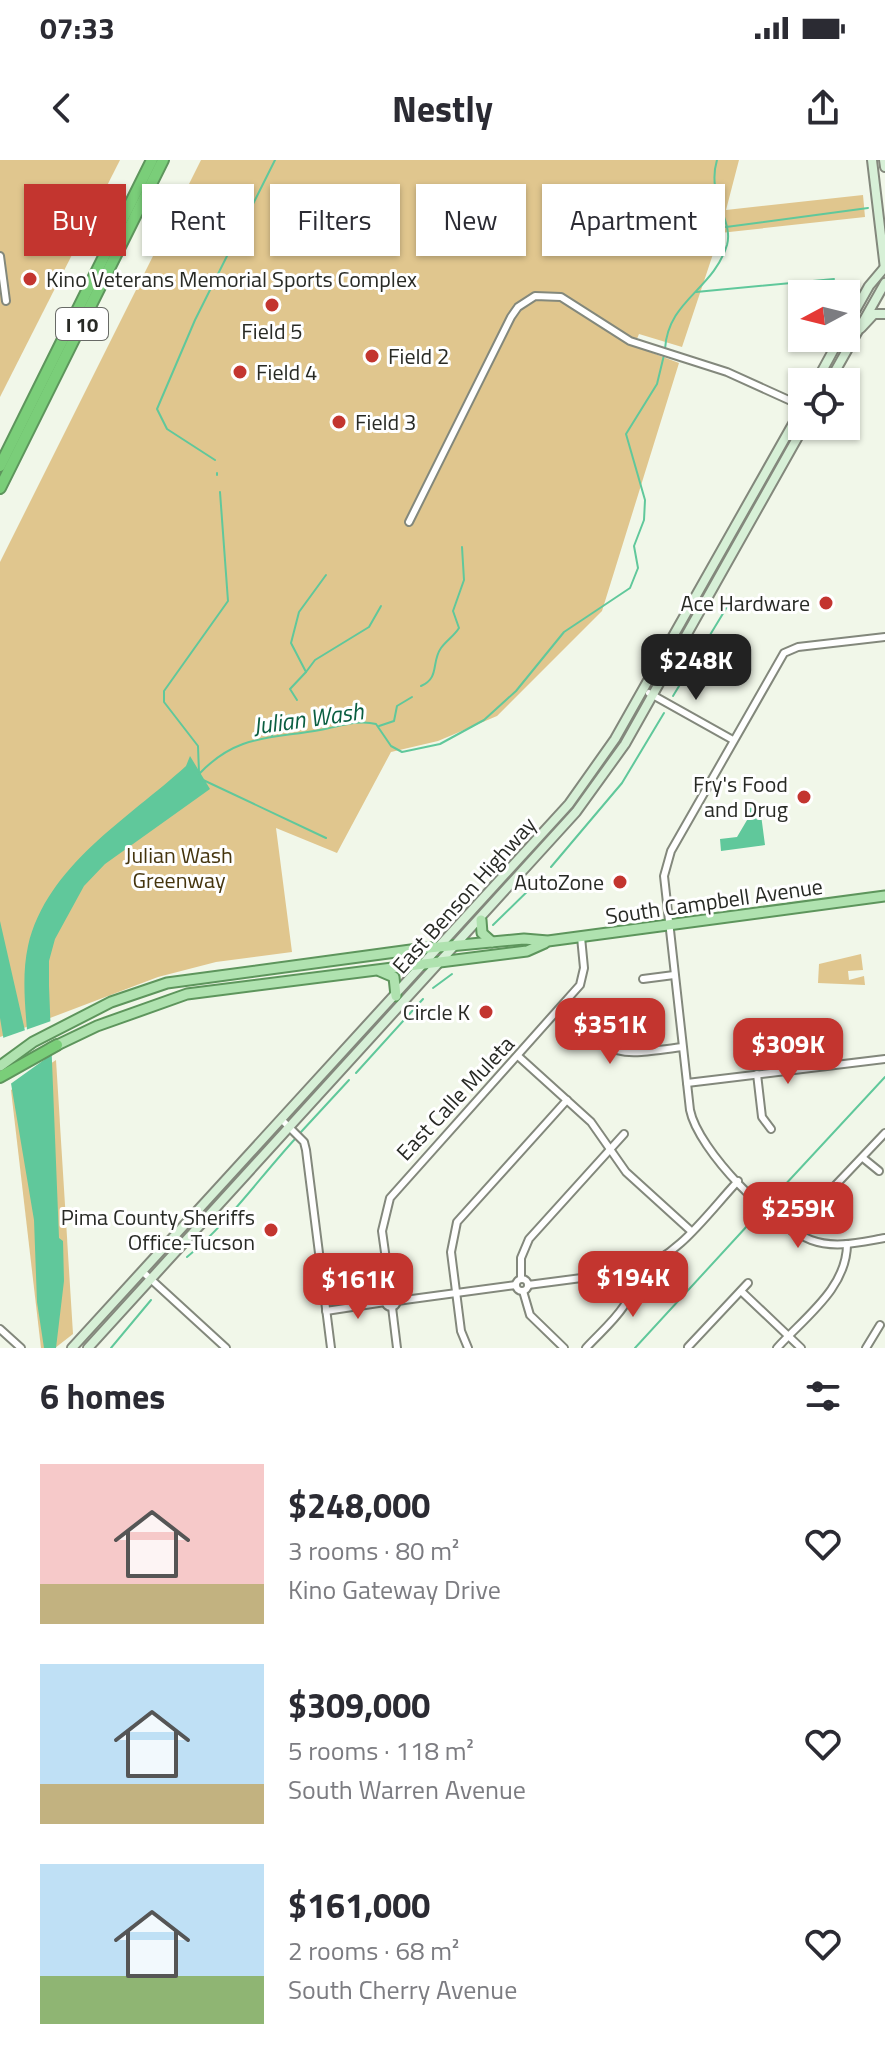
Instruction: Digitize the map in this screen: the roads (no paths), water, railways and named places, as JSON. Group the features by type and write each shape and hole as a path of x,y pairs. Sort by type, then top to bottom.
{"highway":[{"name":"I 10","path":"0,466 152,160"},
{"name":"I 10","path":"0,488 163,160"},
{"path":"3,1070 57,1045"}],"main road":[{"path":"860,302 885,268 872,160"},
{"path":"884,160 885,167"},
{"path":"860,324 885,283"},
{"path":"860,328 874,314 885,314"},
{"name":"East Benson Highway","path":"72,1348 569,804 615,739 788,432"},
{"name":"East Benson Highway","path":"88,1348 481,920 576,812 612,763 653,695 796,440"},
{"path":"736,525 745,531"},
{"name":"South Campbell Avenue","path":"3,1070 33,1042 111,1002 167,983 441,947 548,941 885,896"},
{"path":"481,920 482,933 492,942"},
{"name":"South Campbell Avenue","path":"57,1045 161,1002 271,983 527,951 548,941"},
{"path":"372,970 394,977 396,996"}],"street":[{"path":"0,256 6,301"},
{"path":"409,522 511,317 526,301 543,295 561,297 620,336 727,372 788,400"},
{"path":"885,637 788,650 777,662 666,862 682,1047 698,1137 716,1161 792,1231 812,1240 847,1244 885,1238"},
{"path":"643,689 733,740"},
{"name":"East Calle Muleta","path":"391,1295 382,1231 390,1198 563,1007 582,977 581,937"},
{"path":"643,979 674,975"},
{"path":"563,1007 616,1052 632,1054 682,1047"},
{"path":"518,1056 591,1122 626,1172 691,1231"},
{"path":"687,1083 885,1059"},
{"path":"824,1066 825,1077"},
{"path":"757,1074 762,1117 771,1129"},
{"path":"468,1348 456,1294 451,1252 457,1222 567,1100"},
{"path":"282,1120 304,1142 306,1150 331,1348"},
{"path":"792,1231 885,1133"},
{"path":"518,1282 521,1258 529,1239 624,1134"},
{"path":"863,1158 879,1171"},
{"path":"525,1288 635,1271 664,1258 738,1181"},
{"path":"777,1348 839,1280 846,1263 847,1244"},
{"path":"602,1261 603,1275"},
{"path":"586,1348 627,1304 632,1294 635,1271"},
{"path":"143,1272 226,1348"},
{"path":"326,1311 385,1302 395,1304 518,1282"},
{"path":"518,1282 525,1288 530,1315 564,1348"},
{"path":"688,1347 748,1283"},
{"path":"741,1291 801,1348"},
{"path":"385,1302 391,1295 395,1304 397,1348"},
{"path":"866,1348 880,1325"},
{"path":"0,1329 21,1348"}],"waterway":[{"path":"215,460 167,429 157,409 195,320 275,160"},
{"name":"Julian Wash","path":"665,349 674,318 712,273 727,245 727,226 715,185 717,160"},
{"path":"726,227 868,208"},
{"path":"696,292 834,279"},
{"name":"Julian Wash","path":"199,774 227,752 270,737 369,723 376,724 391,746 402,752 440,744 484,720 516,691 564,632 630,588 638,568 634,546 644,520 645,500 626,434 657,384 664,355"},
{"path":"199,773 198,746 164,702 164,691 228,601 220,492"},
{"path":"421,686 431,679 438,653 459,628 453,611 464,580 462,547"},
{"path":"297,700 290,689 306,672 291,643 299,612 326,575"},
{"path":"673,696 733,597"},
{"path":"306,672 315,660 369,627 381,606"},
{"path":"379,726 394,721 397,706 412,697"},
{"path":"551,867 622,783 664,713"},
{"path":"272,735 289,715"},
{"path":"201,779 326,838"},
{"path":"493,925 539,880"},
{"path":"433,988 452,974"},
{"path":"356,1073 423,999"},
{"path":"770,1201 885,1077"},
{"path":"301,1132 349,1080"},
{"path":"187,1257 229,1215 295,1139"},
{"path":"635,1348 759,1213"},
{"path":"111,1348 151,1300"}],"place":[{"name":"Kino Veterans Memorial Sports Complex","path":"30,279"},
{"name":"Field 5","path":"272,305"},
{"name":"Field 2","path":"372,356"},
{"name":"Field 4","path":"240,372"},
{"name":"Field 3","path":"339,422"},
{"name":"Ace Hardware","path":"826,603"},
{"name":"Fry's Food and Drug","path":"804,797"},
{"name":"AutoZone","path":"620,882"},
{"name":"Circle K","path":"486,1012"},
{"name":"Pima County Sheriffs Office-Tucson","path":"271,1230"}],"park label":[{"name":"Julian Wash Greenway","path":"179,868"}]}
